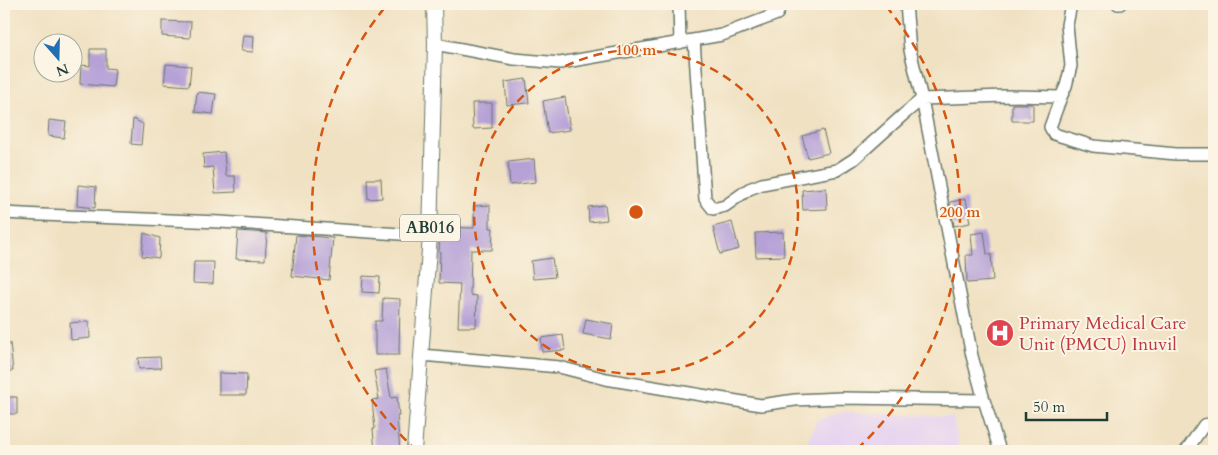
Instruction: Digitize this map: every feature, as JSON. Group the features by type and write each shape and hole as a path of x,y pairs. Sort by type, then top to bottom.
{"main road":[{"name":"AB016","path":"414,451 430,236 435,44 434,4"}],"street":[{"path":"678,4 680,43"},
{"path":"435,44 514,59 560,63 722,35 777,14 782,4"},
{"path":"906,4 910,50 922,99 972,356 1000,451"},
{"path":"1071,4 1067,26 1071,66 1066,86 1050,127 1054,134 1093,146 1176,154 1214,154"},
{"path":"694,40 704,199 712,209 725,206 749,189 762,184 836,170 854,159 922,99 1004,96 1061,98"},
{"path":"4,213 220,222 430,236"},
{"path":"421,355 559,367 606,379 761,405 795,400 841,398 984,400"},
{"path":"1186,451 1204,425 1214,423"}],"shaded area":[{"path":"841,412 953,417 960,451 807,451 808,441 817,420"}],"building":[{"path":"162,21 191,22 190,38 162,36"},
{"path":"243,35 254,36 253,52 241,51"},
{"path":"90,49 106,49 106,68 115,69 113,87 80,84 82,82 82,65 90,66"},
{"path":"166,64 191,66 189,86 164,84"},
{"path":"526,79 529,103 507,105 505,82"},
{"path":"197,92 216,94 213,114 195,112"},
{"path":"565,97 570,130 548,133 543,101"},
{"path":"472,103 492,103 492,128 473,129"},
{"path":"1012,104 1033,104 1033,121 1012,121"},
{"path":"133,119 143,124 141,145 131,144"},
{"path":"49,120 66,122 64,138 48,136"},
{"path":"823,130 829,153 808,158 802,136"},
{"path":"224,152 226,176 235,176 236,192 215,193 213,167 204,168 203,154"},
{"path":"534,159 536,182 510,185 508,162"},
{"path":"367,179 381,179 382,198 368,199"},
{"path":"78,185 96,187 95,208 77,206"},
{"path":"826,188 827,209 803,210 802,190"},
{"path":"966,199 970,223 954,226 950,202"},
{"path":"490,205 490,228 493,228 492,250 471,250 470,295 477,296 476,327 458,327 460,284 439,283 440,227 474,228 474,206"},
{"path":"605,205 607,220 589,222 588,207"},
{"path":"732,222 739,249 720,254 713,227"},
{"path":"238,231 267,233 265,260 236,259"},
{"path":"783,232 784,256 756,257 755,233"},
{"path":"984,232 987,254 991,254 993,281 967,283 966,255 973,255 971,234"},
{"path":"144,233 160,238 159,258 142,256"},
{"path":"296,235 333,238 329,280 292,276"},
{"path":"552,258 555,277 533,279 531,261"},
{"path":"194,262 214,262 213,284 193,283"},
{"path":"363,276 380,277 379,293 362,292"},
{"path":"383,298 400,299 399,355 375,355 375,321 382,321"},
{"path":"586,319 613,324 611,339 583,334"},
{"path":"89,321 90,338 71,340 70,323"},
{"path":"563,335 565,350 542,352 541,338"},
{"path":"4,343 10,343 13,371 4,372"},
{"path":"160,357 161,368 139,369 138,358"},
{"path":"386,369 391,398 397,397 400,451 375,451 372,400 379,399 374,371"},
{"path":"219,373 247,374 246,395 219,395"},
{"path":"4,397 17,397 17,414 4,414"}],"place":[{"name":"Primary Medical Care Unit (PMCU) Inuvil","path":"1000,333"}]}
